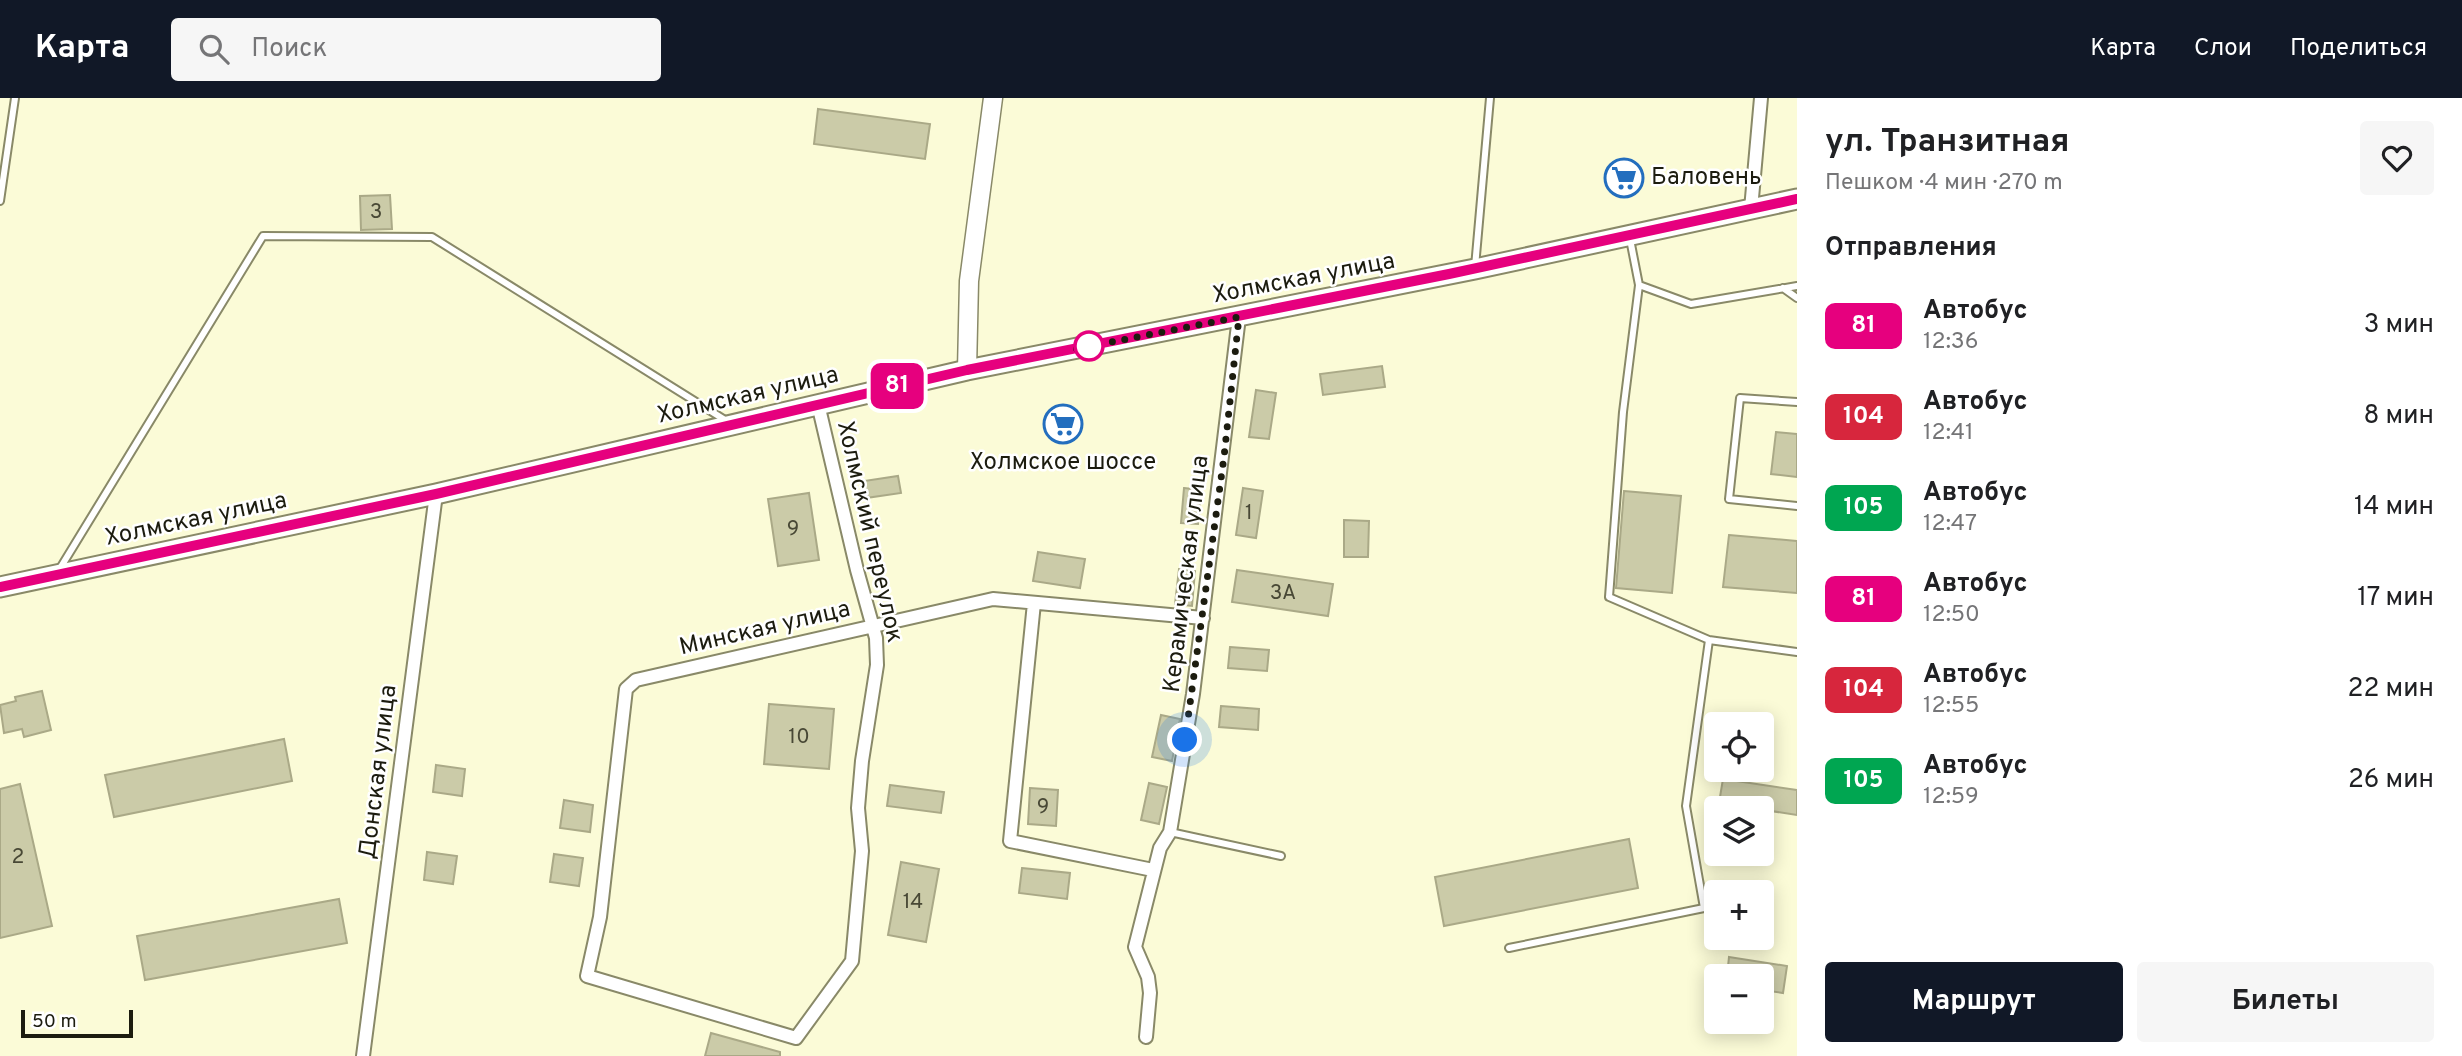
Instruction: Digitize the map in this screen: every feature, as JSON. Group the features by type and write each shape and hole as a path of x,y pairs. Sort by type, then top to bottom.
{"main road":[{"path":"967,370 969,281 993,98"},
{"name":"Холмская улица","path":"0,587 436,494 967,370 1475,269 1797,199"}],"street":[{"path":"1751,209 1761,98"},
{"name":"Керамическая улица","path":"1146,1037 1149,977 1135,947 1153,870 1160,848 1170,832 1203,618 1239,317"},
{"name":"Холмский переулок","path":"587,976 796,1038 852,961 862,851 859,808 862,761 877,665 876,638 818,404"},
{"name":"Донская улица","path":"363,1056 436,494"},
{"name":"Минская улица","path":"587,976 600,917 626,689 636,680 993,599 1203,618"},
{"path":"1034,603 1010,841 1153,870"}],"lane":[{"path":"0,201 15,98"},
{"path":"1475,269 1490,98"},
{"path":"57,574 263,236 432,237 732,424"},
{"path":"1629,236 1639,285 1623,412 1609,597 1709,640 1797,652"},
{"path":"1639,285 1691,304 1797,286"},
{"path":"1783,288 1797,298"},
{"path":"1797,402 1740,398 1729,499 1797,506"},
{"path":"1509,948 1704,908 1686,806 1709,640"},
{"path":"1170,832 1281,856"}],"building":[{"path":"818,109 930,124 925,159 814,144"},
{"path":"390,195 392,229 361,230 360,196"},
{"path":"1382,366 1385,387 1323,395 1320,374"},
{"path":"1256,390 1276,393 1269,439 1249,437"},
{"path":"1078,413 1079,431 1051,433 1050,415"},
{"path":"1776,432 1797,434 1797,477 1771,474"},
{"path":"898,476 901,493 866,498 864,481"},
{"path":"1184,488 1201,490 1198,524 1181,523"},
{"path":"1243,488 1263,491 1256,538 1236,535"},
{"path":"1624,491 1681,496 1672,593 1616,588"},
{"path":"809,493 819,560 778,566 768,499"},
{"path":"1344,520 1369,521 1368,557 1344,557"},
{"path":"1729,535 1797,541 1797,593 1723,587"},
{"path":"1038,552 1085,559 1080,588 1033,581"},
{"path":"1179,569 1195,571 1192,606 1175,604"},
{"path":"1237,570 1333,584 1328,616 1232,602"},
{"path":"1230,647 1269,650 1267,671 1228,668"},
{"path":"42,691 51,730 24,737 22,729 4,733 0,705 16,701 15,697"},
{"path":"769,704 834,709 829,769 764,764"},
{"path":"1221,706 1259,709 1258,730 1219,727"},
{"path":"1161,715 1180,719 1172,761 1152,757"},
{"path":"284,739 292,781 114,817 105,775"},
{"path":"436,765 465,769 462,796 433,792"},
{"path":"1722,782 1743,782 1797,790 1797,815 1774,811 1774,796 1720,796"},
{"path":"1149,783 1167,787 1159,824 1141,820"},
{"path":"20,784 52,926 0,938 0,789"},
{"path":"890,785 944,792 941,813 887,806"},
{"path":"1030,788 1058,790 1056,826 1028,824"},
{"path":"564,800 593,805 590,832 560,828"},
{"path":"1629,839 1638,888 1444,926 1435,877"},
{"path":"427,852 457,856 453,884 424,880"},
{"path":"554,854 583,858 579,886 550,882"},
{"path":"901,862 939,869 926,942 888,935"},
{"path":"1022,868 1070,873 1067,899 1019,893"},
{"path":"339,899 347,943 145,980 137,936"},
{"path":"1729,957 1787,966 1783,993 1774,992 1774,964 1728,964"},
{"path":"711,1033 780,1052 780,1056 705,1056"}],"bus line":[{"name":"81","path":"0,587 436,494 967,370 1449,274 1797,199"}],"place":[{"name":"Баловень","path":"1624,178"},
{"name":"Холмское шоссе","path":"1063,424"}],"route":[{"path":"1089,346 1076,349 1239,317 1224,457 1185,740"}]}
